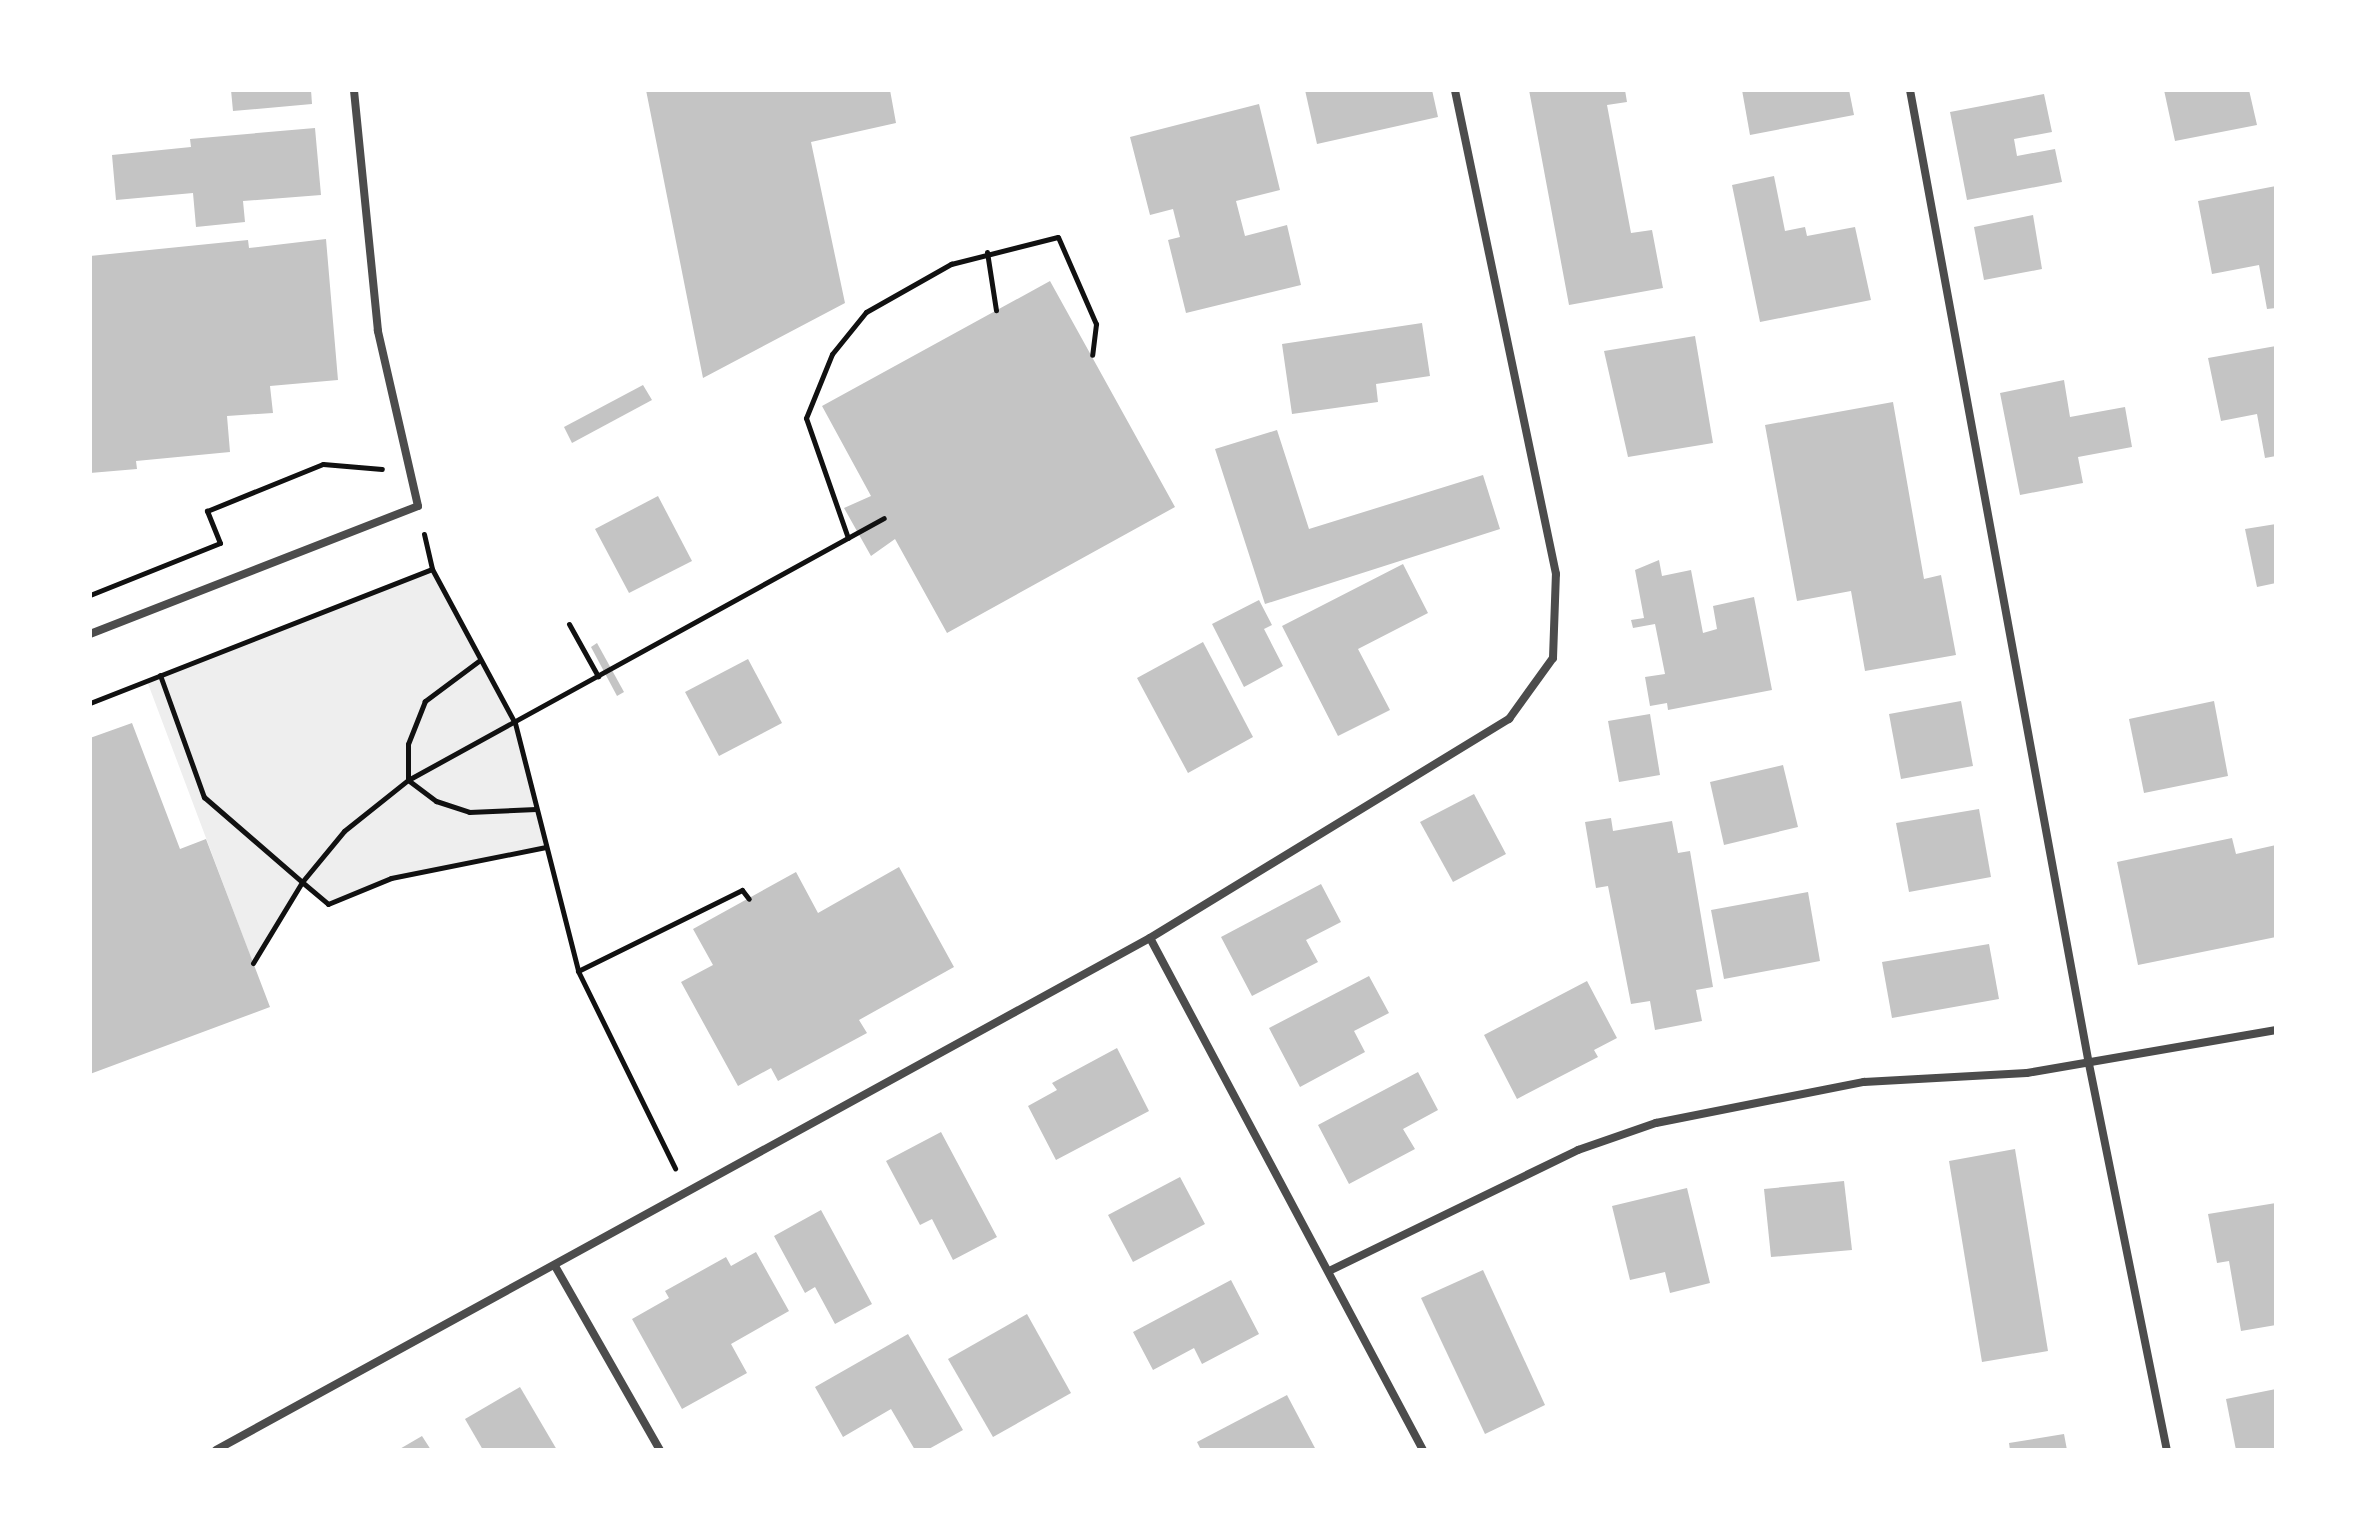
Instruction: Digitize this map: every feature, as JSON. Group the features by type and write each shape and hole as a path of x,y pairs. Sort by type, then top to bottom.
{"street":[{"path":"90,634 418,506 378,331 354,90"},
{"path":"216,1450 1150,938 1509,719 1553,658 1556,574 1455,90"},
{"path":"1910,90 2089,1064 2167,1450"},
{"path":"1150,938 1423,1450"},
{"path":"1329,1271 1578,1150 1656,1123 1864,1082 2027,1073 2276,1030"},
{"path":"555,1266 660,1450"}],"path":[{"path":"848,538 806,418 832,354 866,312 951,264 987,252 1058,237 1096,324 1092,355"},
{"path":"987,252 996,310"},
{"path":"90,595 220,543 207,511 323,464 410,471"},
{"path":"418,506 432,569 515,723 578,971 689,1192"},
{"path":"253,963 302,882 344,831 408,780 884,518"},
{"path":"90,703 432,569"},
{"path":"569,624 598,676"},
{"path":"408,780 408,744 425,701 480,660"},
{"path":"160,675 204,797 328,904 391,878 546,847"},
{"path":"408,780 436,801 469,812 536,809"},
{"path":"578,971 742,890 749,899"}],"shaded area":[{"path":"432,569 515,723 546,847 391,878 328,904 302,883 253,963 147,681"}],"building":[{"path":"231,90 311,90 312,104 233,111"},
{"path":"646,90 890,90 896,123 811,142 845,303 703,378"},
{"path":"1305,90 1432,90 1438,117 1317,144"},
{"path":"1529,90 1625,90 1627,102 1607,105 1631,233 1652,230 1663,288 1569,305"},
{"path":"1742,90 1849,90 1854,115 1750,135"},
{"path":"2164,90 2249,90 2257,125 2175,141"},
{"path":"2044,94 2052,132 2014,139 2017,156 2055,149 2062,182 1967,200 1950,112"},
{"path":"1259,104 1280,190 1236,201 1245,236 1287,225 1301,285 1186,313 1168,240 1180,237 1173,209 1150,215 1130,137"},
{"path":"315,128 321,195 243,201 245,222 196,227 193,193 116,200 112,155 191,147 190,139"},
{"path":"1774,176 1785,231 1805,227 1807,236 1855,227 1871,300 1760,322 1732,185"},
{"path":"2276,186 2276,308 2267,309 2259,265 2212,274 2198,201"},
{"path":"2033,215 2042,269 1984,280 1974,227"},
{"path":"326,239 338,380 270,386 273,413 227,416 230,452 136,461 137,469 90,473 90,256 248,240 249,248"},
{"path":"1050,281 1175,507 947,633 895,539 871,556 844,508 871,496 822,406"},
{"path":"1422,323 1430,376 1376,384 1378,402 1292,414 1282,344"},
{"path":"1695,336 1713,443 1628,457 1604,351"},
{"path":"2276,346 2276,456 2265,458 2257,414 2221,421 2208,358"},
{"path":"2064,380 2070,417 2125,407 2132,447 2078,457 2083,483 2020,495 2000,393"},
{"path":"643,385 652,400 572,443 564,427"},
{"path":"1893,402 1924,579 1941,575 1956,655 1865,671 1851,591 1797,601 1765,425"},
{"path":"1277,430 1309,529 1483,475 1500,529 1265,604 1215,449"},
{"path":"658,496 692,561 629,593 595,529"},
{"path":"2276,524 2276,583 2257,587 2245,529"},
{"path":"1659,560 1662,576 1691,570 1703,633 1717,629 1713,606 1754,597 1772,690 1668,710 1667,703 1650,706 1645,677 1665,674 1655,624 1633,628 1631,620 1644,618 1635,570"},
{"path":"1403,564 1428,613 1358,649 1390,710 1338,736 1282,626"},
{"path":"1259,600 1272,625 1264,629 1283,666 1244,687 1212,624"},
{"path":"1203,642 1253,737 1188,773 1137,678"},
{"path":"597,643 624,692 617,696 591,647"},
{"path":"748,659 782,723 719,756 685,692"},
{"path":"1961,701 1973,766 1901,779 1889,714"},
{"path":"2214,701 2228,776 2144,793 2129,719"},
{"path":"1650,714 1660,775 1619,782 1608,721"},
{"path":"132,723 180,849 206,839 270,1007 90,1074 90,738"},
{"path":"1783,765 1798,827 1724,845 1710,782"},
{"path":"1474,794 1506,854 1453,882 1420,822"},
{"path":"1979,809 1991,877 1909,892 1896,823"},
{"path":"1611,818 1613,831 1672,821 1678,853 1690,851 1713,987 1696,990 1702,1021 1655,1030 1650,1001 1631,1004 1608,886 1596,888 1585,822"},
{"path":"2232,838 2236,854 2276,845 2276,937 2138,965 2117,862"},
{"path":"899,867 954,967 859,1020 867,1033 778,1081 771,1068 738,1086 681,982 713,965 693,929 796,872 818,913"},
{"path":"1321,884 1341,922 1306,940 1318,962 1252,996 1221,937"},
{"path":"1808,892 1820,961 1724,979 1711,910"},
{"path":"1989,944 1999,999 1892,1018 1882,962"},
{"path":"1369,976 1389,1013 1354,1031 1365,1052 1300,1087 1269,1028"},
{"path":"1587,981 1617,1038 1594,1050 1598,1057 1517,1099 1484,1035"},
{"path":"1117,1048 1149,1111 1056,1160 1028,1106 1057,1090 1052,1083"},
{"path":"1418,1072 1438,1110 1403,1129 1415,1149 1349,1184 1318,1125"},
{"path":"941,1132 997,1237 953,1260 932,1219 920,1225 886,1161"},
{"path":"2015,1149 2048,1351 1982,1362 1949,1161"},
{"path":"1180,1177 1205,1224 1133,1262 1108,1215"},
{"path":"1844,1181 1852,1250 1771,1257 1764,1189"},
{"path":"1687,1188 1710,1283 1670,1293 1665,1272 1630,1280 1612,1206"},
{"path":"2276,1203 2276,1325 2241,1331 2229,1261 2217,1263 2208,1214"},
{"path":"821,1210 872,1304 835,1324 815,1287 805,1293 774,1236"},
{"path":"756,1252 789,1311 731,1344 747,1373 682,1409 632,1319 669,1298 665,1291 726,1257 731,1266"},
{"path":"1483,1270 1545,1405 1485,1434 1421,1298"},
{"path":"1231,1280 1259,1334 1202,1364 1194,1348 1153,1370 1133,1332"},
{"path":"1027,1314 1071,1393 993,1437 948,1359"},
{"path":"908,1334 963,1430 927,1450 915,1450 891,1409 843,1437 815,1387"},
{"path":"520,1387 557,1450 483,1450 465,1419"},
{"path":"2276,1389 2276,1450 2236,1450 2226,1399"},
{"path":"1287,1395 1316,1450 1201,1450 1197,1442"},
{"path":"2064,1434 2067,1450 2010,1450 2009,1443"},
{"path":"422,1436 431,1450 398,1450"}]}
